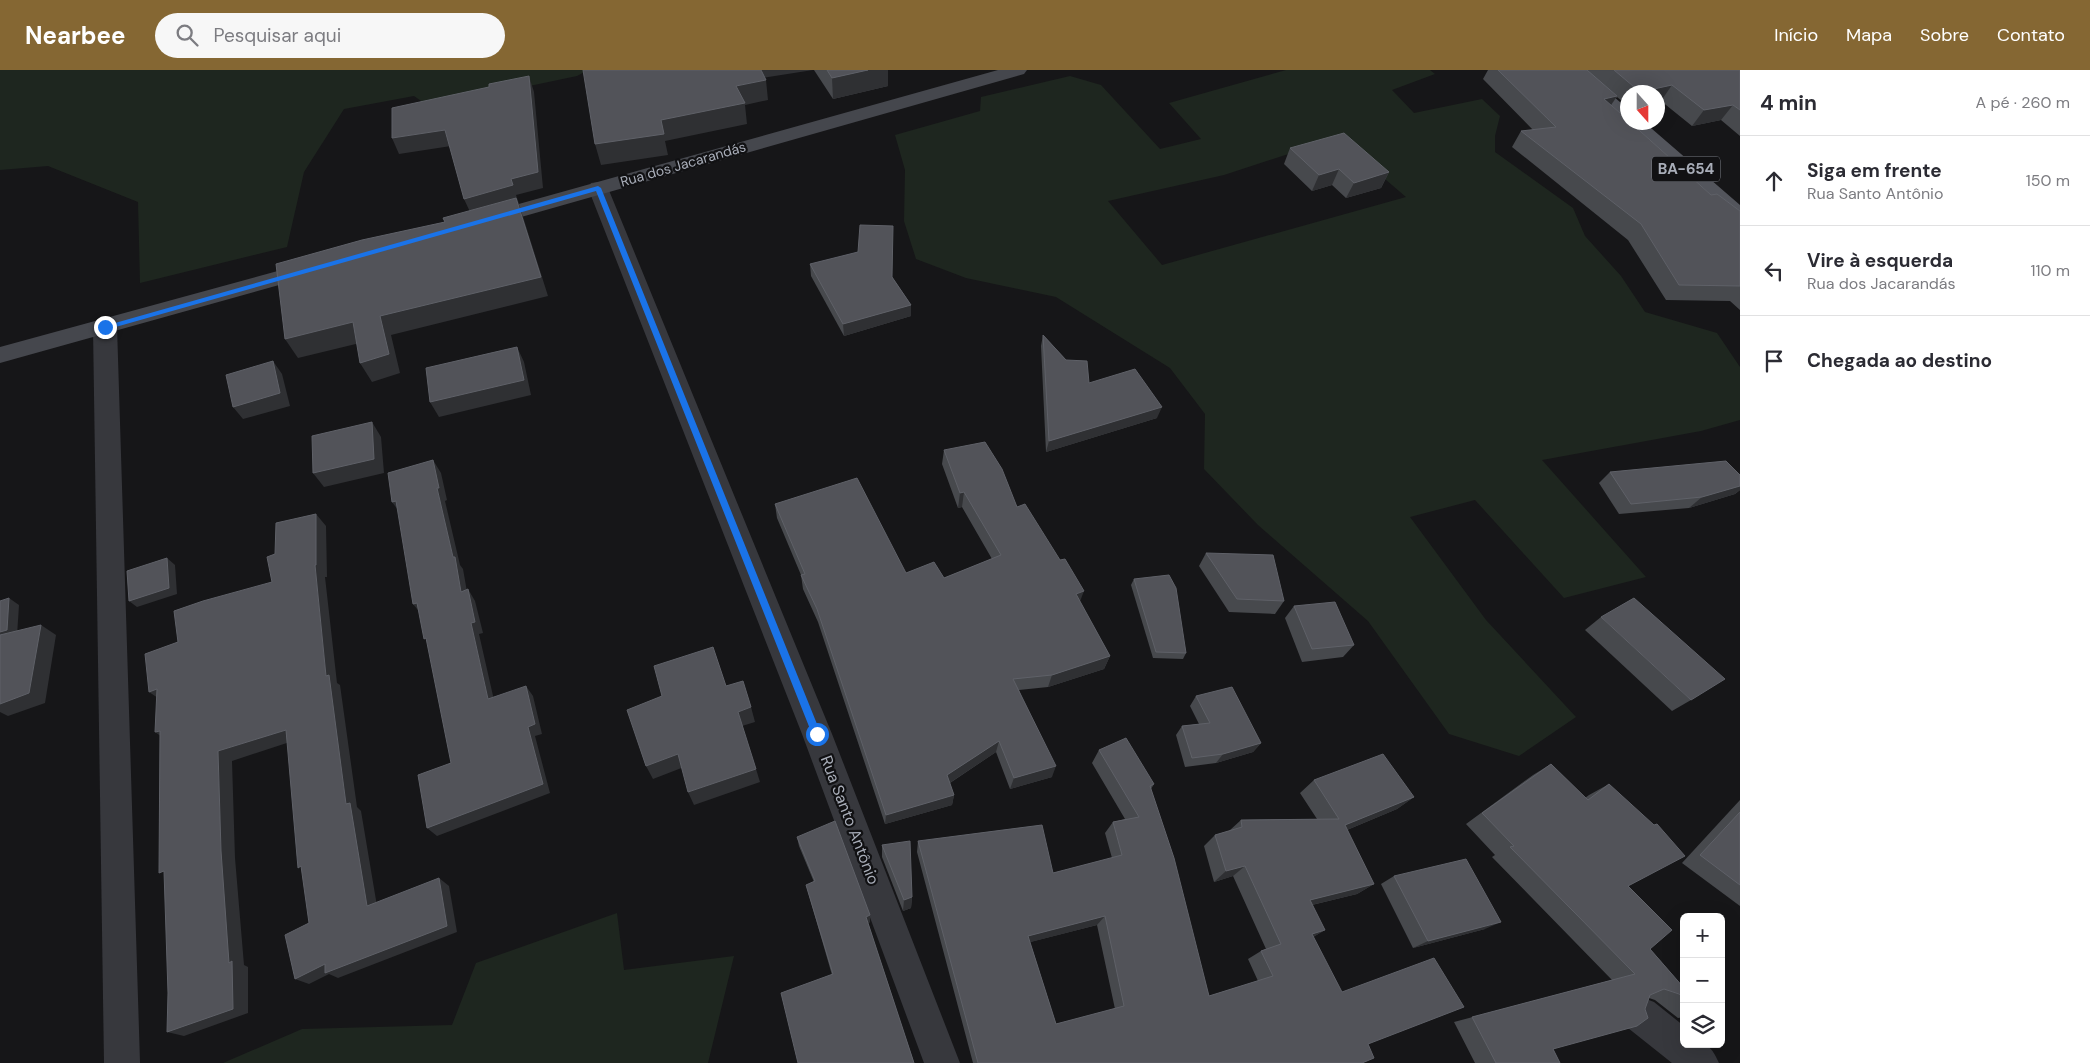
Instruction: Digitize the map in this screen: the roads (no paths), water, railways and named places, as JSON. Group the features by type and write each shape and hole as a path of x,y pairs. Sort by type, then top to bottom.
{"main road":[{"path":"1572,70 1620,111"},
{"name":"BA-654","path":"1641,130 1740,216"}],"street":[{"name":"Rua dos Jacarandás","path":"465,225 1018,70"},
{"name":"Rua Santo Antônio","path":"598,188 817,734 942,1063"},
{"path":"0,355 332,263"},
{"path":"105,327 122,1063"},
{"path":"1641,1015 1701,1063"}]}
